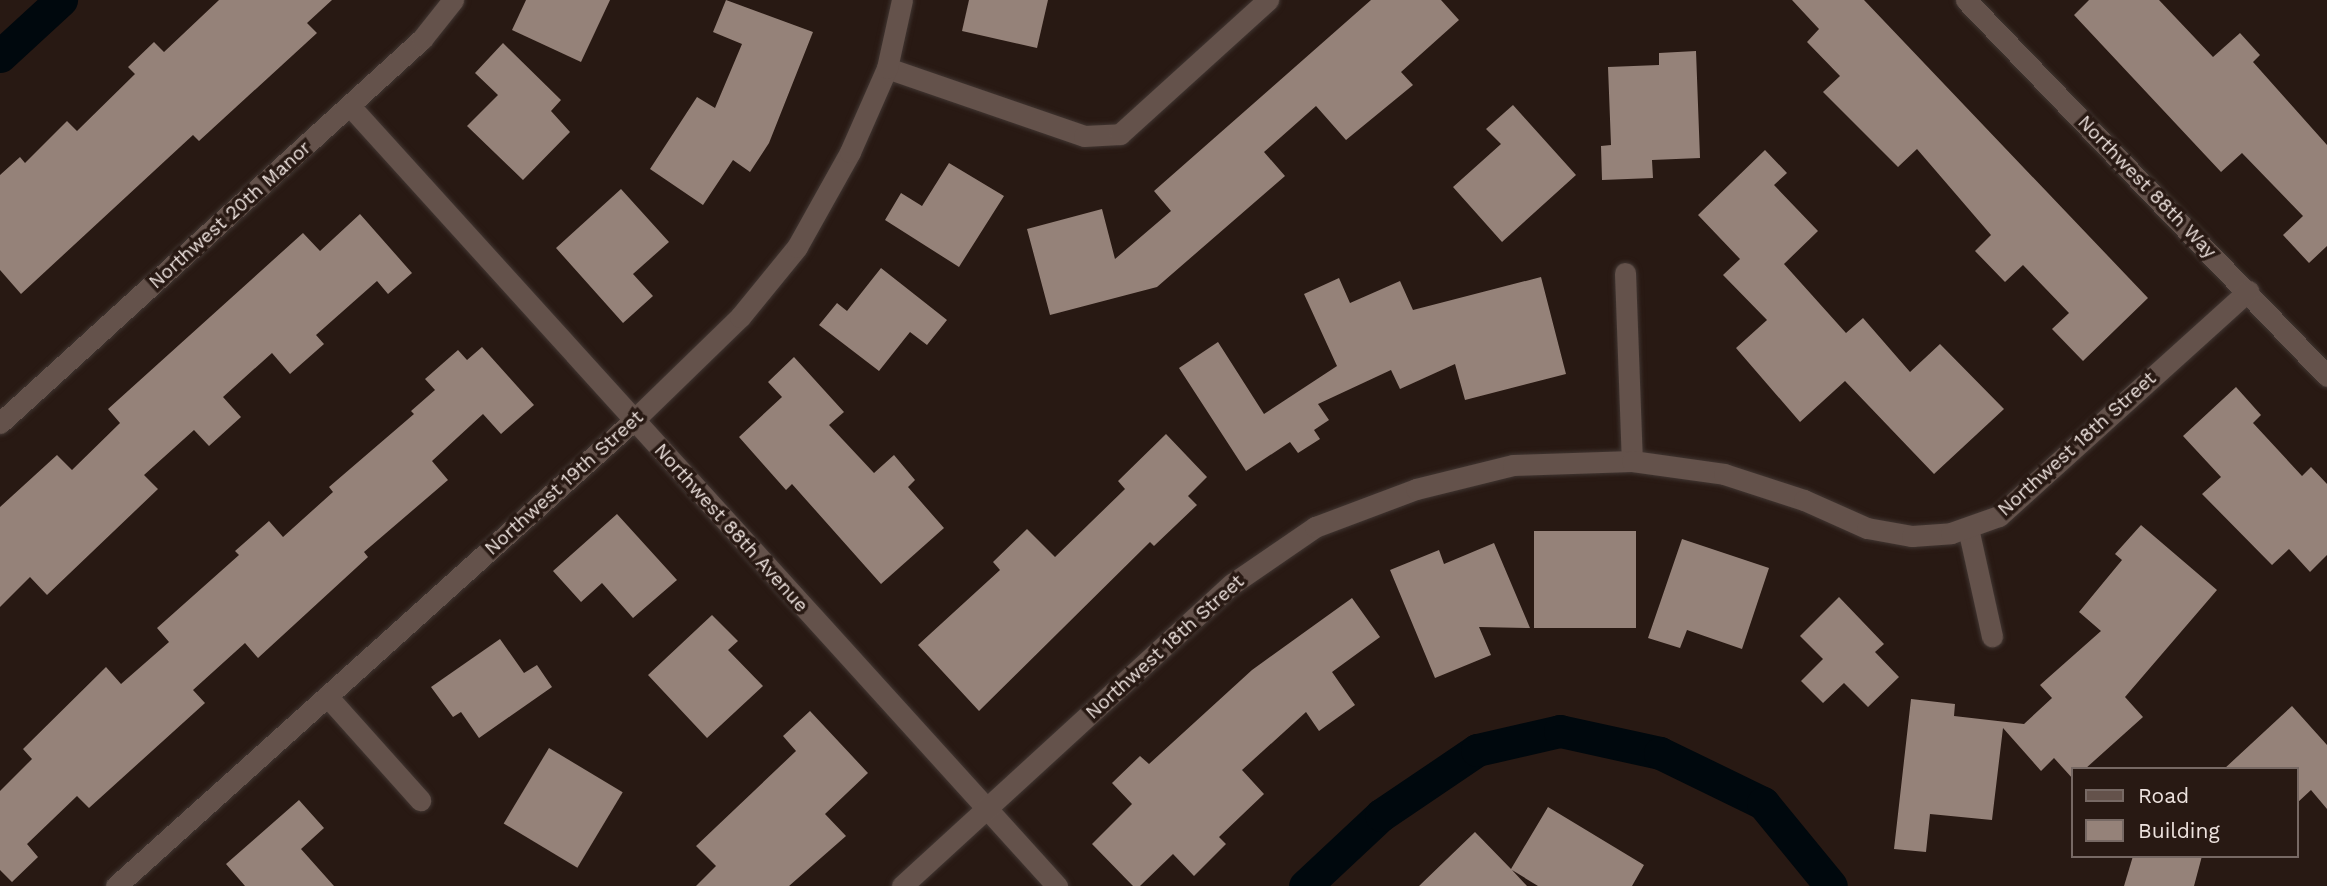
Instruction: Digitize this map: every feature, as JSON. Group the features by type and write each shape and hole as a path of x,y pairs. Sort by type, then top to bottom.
{"street":[{"name":"Northwest 20th Manor","path":"0,423 422,39 453,0"},
{"name":"Northwest 19th Street","path":"116,886 634,421 740,317 797,247 887,68 902,0"},
{"path":"887,68 1084,136 1120,134 1268,0"},
{"name":"Northwest 88th Way","path":"1966,0 2327,376"},
{"name":"Northwest 88th Avenue","path":"350,106 1057,886"},
{"path":"1625,273 1632,461"},
{"name":"Northwest 18th Street","path":"902,886 1232,584 1315,527 1416,489 1513,465 1632,461 1724,474 1804,500 1867,528 1912,536 1968,528 1999,516 2248,291"},
{"path":"1968,528 1992,636"},
{"path":"327,696 420,800"}],"building":[{"path":"219,0 332,0 307,23 317,33 199,141 193,135 21,294 0,270 0,175 20,157 25,163 67,121 77,131 135,74 128,67 154,42 164,52"},
{"path":"526,0 610,0 581,62 512,30"},
{"path":"726,0 813,32 769,143 750,172 733,160 703,205 650,169 697,97 715,108 742,44 713,32"},
{"path":"969,0 1048,0 1037,48 962,31"},
{"path":"1371,0 1441,0 1459,20 1401,72 1413,85 1346,140 1316,106 1264,152 1285,176 1157,287 1050,315 1027,229 1102,209 1115,259 1171,211 1154,191"},
{"path":"1792,0 1864,0 2148,298 2083,361 2052,329 2069,313 2023,265 2005,282 1975,251 1991,235 1917,149 1898,167 1823,92 1840,76 1807,42 1819,29"},
{"path":"2089,0 2159,0 2213,57 2240,33 2260,55 2253,62 2327,145 2327,246 2309,263 2283,235 2303,216 2242,153 2221,172 2074,15"},
{"path":"503,43 561,100 551,111 570,132 523,180 467,126 498,95 475,73"},
{"path":"1696,51 1700,158 1652,160 1653,178 1602,180 1601,146 1611,145 1608,67 1659,65 1659,53"},
{"path":"1513,105 1576,175 1502,242 1453,187 1501,144 1486,129"},
{"path":"1765,150 1787,173 1774,185 1818,231 1784,264 1846,333 1863,318 1910,372 1940,344 2004,409 1934,474 1845,381 1800,422 1736,348 1767,320 1723,275 1740,259 1698,215"},
{"path":"949,163 1004,196 959,267 885,220 901,193 922,206"},
{"path":"621,189 669,242 633,274 653,296 623,323 556,248"},
{"path":"360,214 412,273 388,294 377,281 316,335 324,344 290,374 272,353 223,397 241,417 209,446 194,430 144,475 158,489 47,595 30,577 0,607 0,507 57,455 72,470 120,423 108,409 303,233 320,251"},
{"path":"881,268 947,320 927,345 910,332 879,371 819,325 837,303 847,311"},
{"path":"1541,277 1566,374 1465,400 1455,364 1400,389 1391,370 1318,404 1329,420 1314,430 1320,439 1298,453 1290,442 1246,471 1179,368 1218,342 1264,414 1337,366 1304,294 1339,278 1350,303 1400,281 1413,310"},
{"path":"482,347 534,405 501,434 483,414 432,461 448,480 364,552 368,557 258,658 245,643 193,690 205,703 89,808 77,796 27,844 38,857 12,882 0,870 0,791 32,759 23,749 106,667 121,684 169,642 157,628 239,555 235,551 269,521 283,537 333,492 329,487 414,414 411,411 435,390 425,379 458,350 467,360"},
{"path":"794,357 844,412 829,425 874,473 894,455 915,480 908,487 944,528 881,584 792,484 786,490 739,437 782,397 768,382"},
{"path":"2236,387 2261,415 2253,423 2302,476 2311,467 2327,484 2327,555 2310,572 2289,549 2272,565 2202,494 2221,477 2183,436"},
{"path":"1166,434 1207,477 1188,496 1197,505 1154,546 1150,542 979,711 918,645 1000,570 993,562 1027,529 1055,557 1125,489 1118,481"},
{"path":"617,514 677,580 633,618 602,583 581,602 553,571"},
{"path":"2141,525 2217,590 2125,697 2143,717 2087,767 2072,767 2072,778 2054,758 2041,771 2003,728 1992,820 1930,814 1926,852 1894,849 1911,699 1955,704 1954,716 2024,724 2052,698 2040,685 2101,631 2079,612 2122,560 2115,554"},
{"path":"1534,531 1636,531 1636,628 1534,628"},
{"path":"1682,539 1769,568 1742,649 1687,630 1680,648 1648,638"},
{"path":"1494,543 1530,628 1479,627 1491,655 1435,678 1390,570 1439,550 1444,564"},
{"path":"1839,597 1884,644 1875,652 1899,677 1868,707 1844,683 1823,703 1801,681 1823,659 1800,636"},
{"path":"1352,598 1380,637 1332,672 1355,705 1319,731 1306,712 1242,770 1264,794 1219,837 1226,844 1194,876 1173,854 1140,886 1133,886 1092,844 1132,804 1112,783 1140,756 1149,764 1252,670"},
{"path":"712,615 738,641 728,650 763,686 707,738 648,675"},
{"path":"500,639 524,673 537,665 552,687 479,738 461,712 453,717 431,687"},
{"path":"2292,706 2327,745 2327,809 2311,790 2299,801 2299,767 2226,767"},
{"path":"810,711 868,773 825,814 846,836 789,886 696,886 716,866 696,846 796,751 783,736"},
{"path":"549,748 623,792 577,868 504,823"},
{"path":"299,800 324,828 301,849 334,886 245,886 226,864"},
{"path":"1548,807 1644,865 1632,886 1538,886 1512,870 1527,886 1419,886 1475,832 1511,869"},
{"path":"2132,858 2201,858 2194,886 2124,886"}],"waterway":[{"path":"0,56 61,0"},
{"path":"1305,886 1381,815 1477,750 1560,731 1660,753 1763,803 1831,886"}]}
